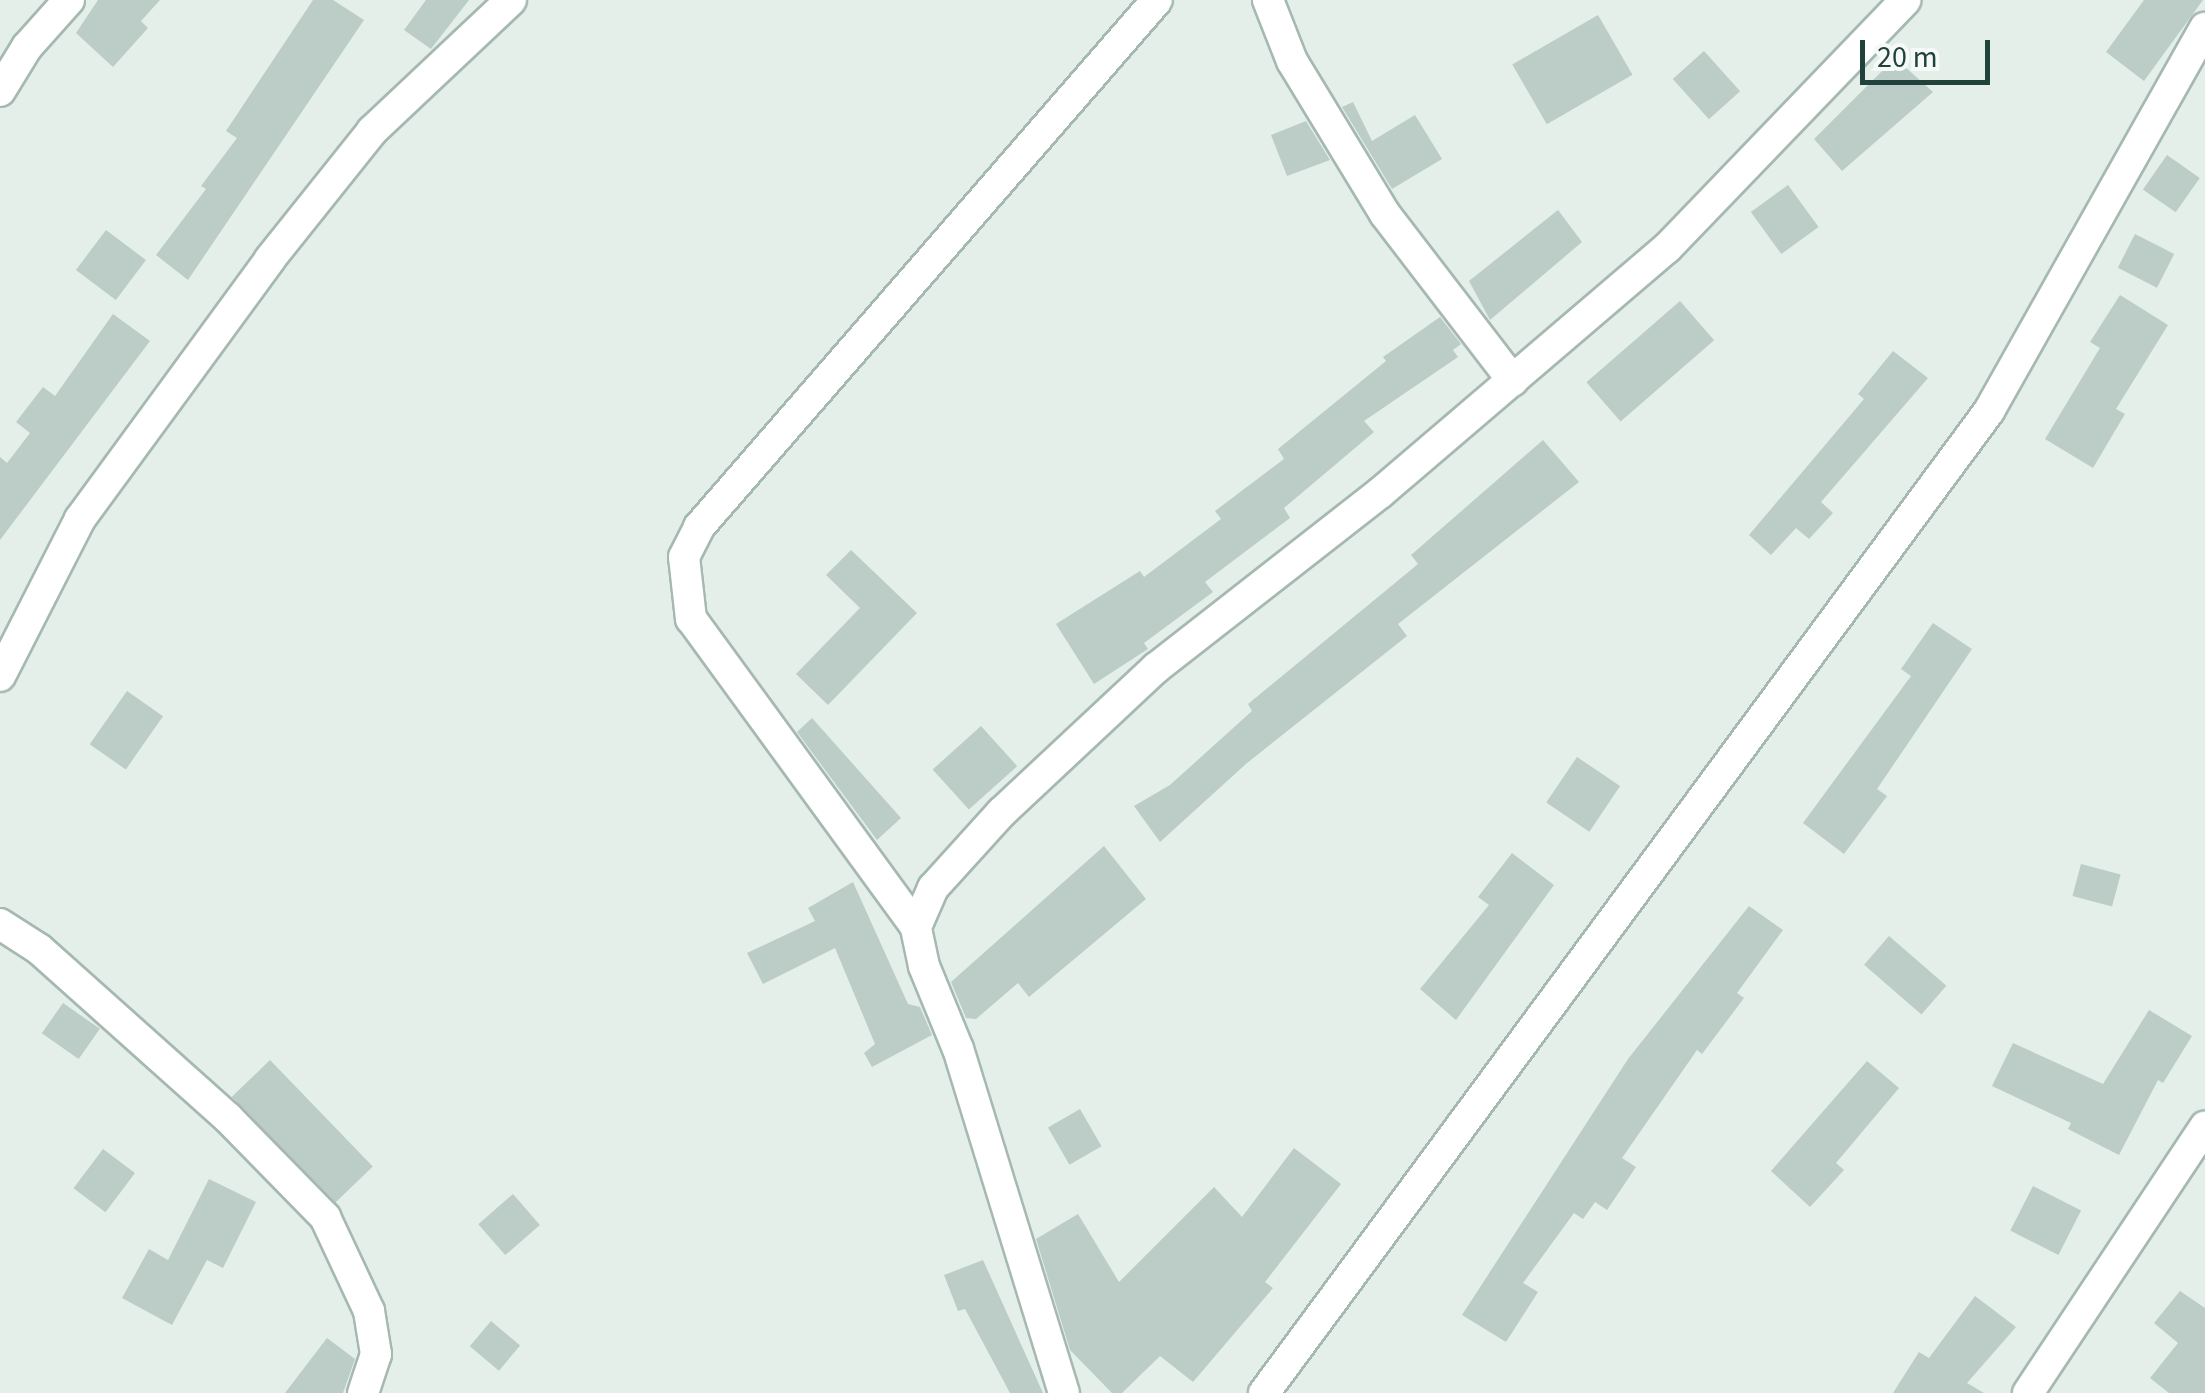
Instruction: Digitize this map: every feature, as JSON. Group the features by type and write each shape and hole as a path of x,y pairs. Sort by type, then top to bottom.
{"street":[{"path":"0,91 27,47 69,0"},
{"path":"0,676 80,519 270,259 372,132 511,0"},
{"path":"1064,1393 916,927 691,620 684,557 699,527 1157,0"},
{"path":"1268,0 1292,61 1385,214 1513,381"},
{"path":"916,927 933,888 1002,812 1156,668 1513,381 1666,248 1906,0"},
{"path":"1264,1393 1990,412 2205,28"},
{"path":"0,924 39,950 228,1118 325,1217 369,1311 376,1354 363,1393"},
{"path":"2028,1393 2205,1127"}],"building":[{"path":"98,0 160,0 141,21 148,28 113,67 76,33"},
{"path":"313,0 333,0 364,20 188,280 156,255 206,189 201,186 237,138 226,131"},
{"path":"426,0 469,0 431,49 404,30"},
{"path":"2144,0 2203,0 2144,81 2106,52"},
{"path":"1598,15 1632,75 1547,124 1512,64"},
{"path":"1704,51 1740,91 1709,119 1673,79"},
{"path":"1895,58 1933,92 1842,171 1814,139"},
{"path":"1353,102 1372,141 1415,115 1442,159 1392,189 1342,107"},
{"path":"1306,121 1330,160 1287,176 1271,135"},
{"path":"2167,155 2200,178 2176,212 2143,189"},
{"path":"1788,185 1819,227 1781,254 1751,212"},
{"path":"1558,210 1582,242 1490,320 1469,281"},
{"path":"106,230 146,260 116,300 76,270"},
{"path":"2135,234 2174,254 2157,288 2118,268"},
{"path":"2120,295 2168,325 2116,409 2125,414 2093,468 2045,439 2100,348 2090,342"},
{"path":"1680,301 1714,340 1621,422 1586,382"},
{"path":"113,314 150,341 0,540 0,457 7,463 30,433 16,422 43,387 55,396"},
{"path":"1440,317 1461,344 1453,350 1458,357 1364,421 1374,432 1284,508 1290,518 1205,582 1213,592 1144,643 1148,649 1094,684 1056,624 1140,571 1144,577 1221,519 1215,511 1284,459 1278,449 1386,361 1383,357"},
{"path":"1893,351 1928,378 1821,502 1833,513 1809,539 1796,528 1771,555 1749,535 1864,399 1858,394"},
{"path":"1543,440 1579,482 1398,624 1407,636 1247,763 1160,842 1134,806 1170,785 1252,711 1248,704 1418,564 1411,555"},
{"path":"851,550 917,613 828,705 796,674 860,608 826,575"},
{"path":"1933,623 1972,649 1877,789 1887,796 1844,854 1803,823 1911,676 1901,669"},
{"path":"127,691 163,716 126,769 90,744"},
{"path":"812,718 901,818 877,840 797,732"},
{"path":"981,726 1017,766 969,810 933,769"},
{"path":"1577,757 1620,786 1589,832 1546,803"},
{"path":"1104,846 1146,899 1029,997 1018,983 976,1019 966,1018 951,982"},
{"path":"1512,853 1554,885 1456,1020 1420,989 1489,905 1478,897"},
{"path":"2081,864 2121,875 2112,906 2072,896"},
{"path":"853,882 908,1004 920,1007 932,1035 872,1067 864,1053 875,1044 835,948 763,984 747,953 815,921 808,908"},
{"path":"1749,906 1783,930 1737,993 1744,998 1702,1054 1697,1050 1622,1158 1636,1167 1607,1210 1595,1202 1583,1219 1574,1213 1523,1283 1538,1292 1506,1342 1462,1315 1628,1059"},
{"path":"1889,936 1946,986 1921,1015 1864,965"},
{"path":"63,1003 100,1029 79,1059 42,1033"},
{"path":"2149,1010 2192,1036 2163,1083 2158,1080 2119,1155 2068,1129 2071,1123 1992,1086 2013,1043 2103,1084"},
{"path":"270,1060 373,1166 335,1203 232,1097"},
{"path":"1867,1061 1899,1088 1836,1163 1844,1170 1810,1207 1771,1171"},
{"path":"1080,1109 1102,1146 1069,1165 1048,1128"},
{"path":"1294,1148 1341,1184 1265,1282 1273,1288 1193,1382 1160,1356 1122,1393 1112,1393 1070,1350 1036,1239 1078,1214 1119,1282 1214,1187 1242,1217"},
{"path":"103,1149 135,1173 105,1212 74,1188"},
{"path":"209,1179 256,1202 223,1268 207,1260 172,1325 122,1298 149,1249 168,1260"},
{"path":"2033,1186 2081,1211 2058,1255 2010,1231"},
{"path":"513,1194 540,1225 505,1255 478,1224"},
{"path":"983,1260 1043,1393 1010,1393 965,1309 958,1311 944,1275"},
{"path":"2180,1291 2205,1308 2205,1393 2169,1393 2150,1378 2178,1343 2154,1323"},
{"path":"1975,1296 2016,1327 1967,1383 1984,1393 1893,1393 1919,1352 1929,1358"},
{"path":"491,1321 520,1345 499,1371 470,1346"},
{"path":"327,1338 355,1359 343,1393 285,1393"}]}
